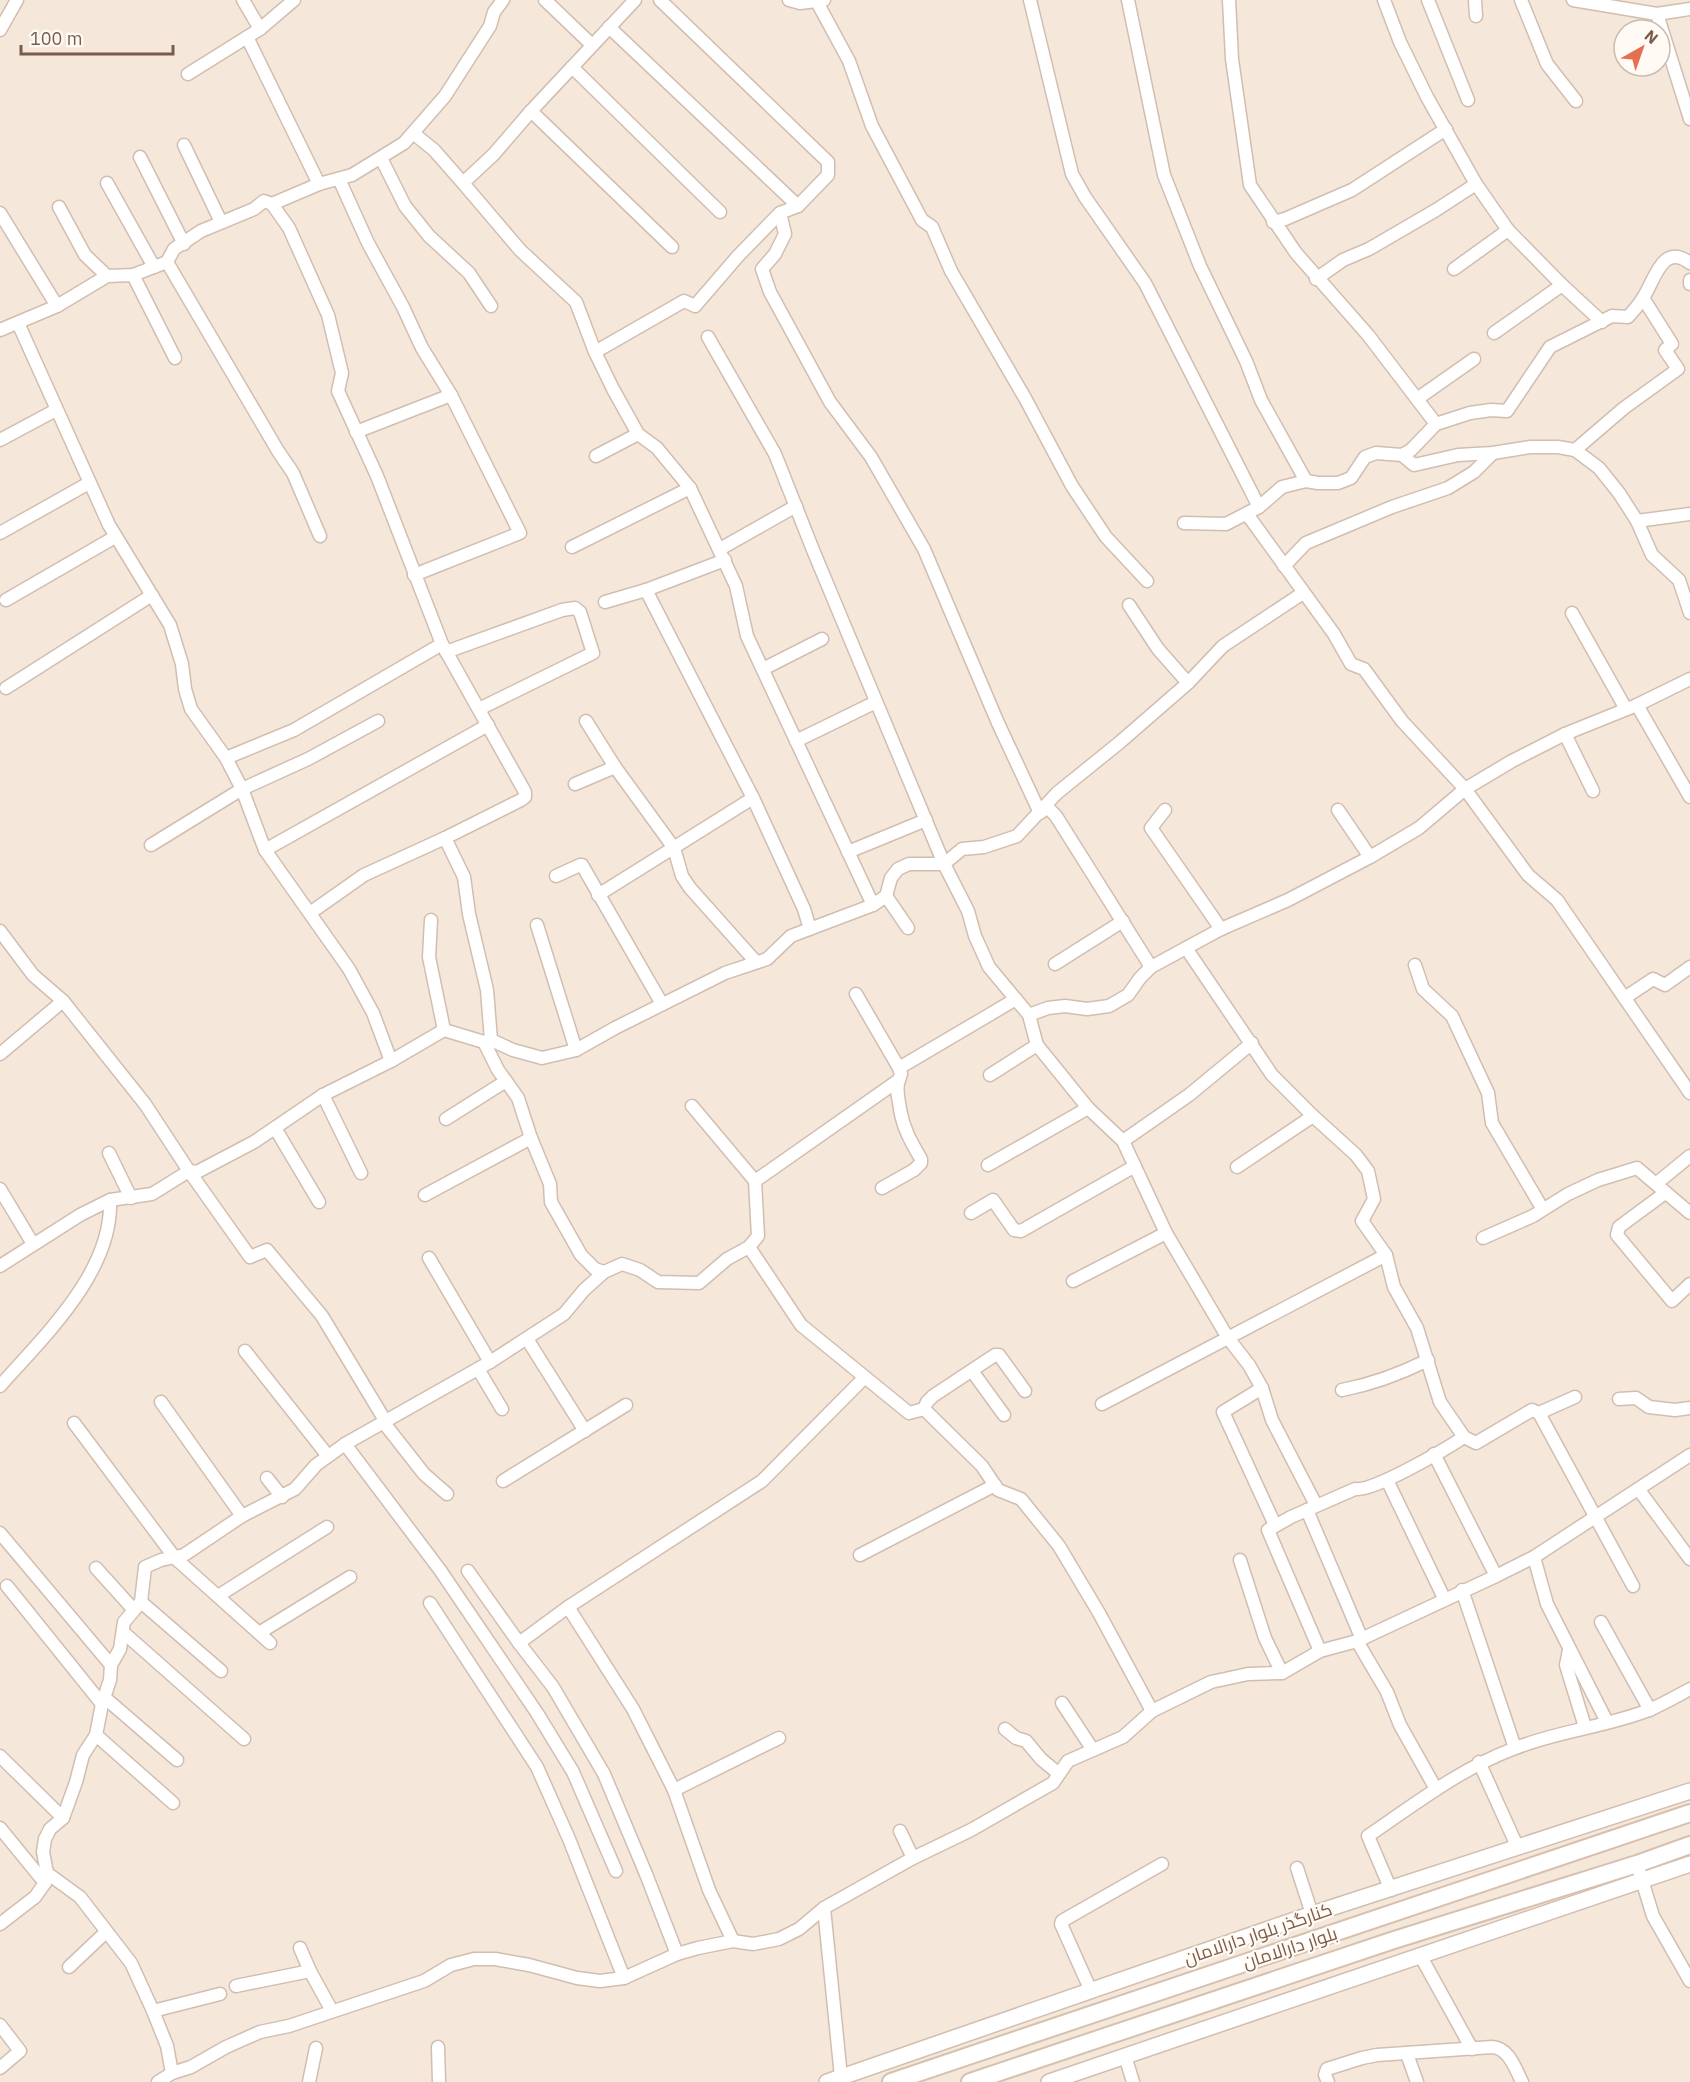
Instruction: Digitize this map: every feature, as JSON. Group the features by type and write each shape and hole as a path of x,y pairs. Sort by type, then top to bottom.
{"main road":[{"name":"بلوار دارالامان","path":"891,2082 1690,1813"},
{"name":"بلوار دارالامان","path":"970,2082 1394,1940 1637,1864 1690,1845"}],"street":[{"path":"0,30 17,0"},
{"path":"243,0 260,29"},
{"path":"188,74 260,29 294,0"},
{"path":"272,204 319,184 352,175 404,143 445,96 490,26 494,12 503,0"},
{"path":"545,0 592,45"},
{"path":"464,183 494,154 635,0"},
{"path":"595,352 684,301 695,306 738,256 780,213 798,206 828,175 828,162 660,0"},
{"path":"789,0 800,3 821,1 849,61 872,126 921,220 932,228 951,271 1025,398 1072,486 1106,537 1147,581"},
{"path":"1030,0 1072,174 1085,197 1144,283 1259,507"},
{"path":"1128,0 1164,175 1200,266 1246,361 1261,400 1306,481"},
{"path":"1229,0 1232,59 1250,185 1273,222 1316,279 1368,335 1436,424"},
{"path":"1384,0 1400,42 1426,97 1476,184 1508,230 1602,322"},
{"path":"1428,0 1468,100"},
{"path":"1474,0 1476,16"},
{"path":"1521,0 1547,64 1576,101"},
{"path":"1573,0 1608,3 1657,14 1690,9"},
{"path":"1657,14 1690,119"},
{"path":"609,27 798,206"},
{"path":"248,37 319,184"},
{"path":"572,67 720,212"},
{"path":"531,111 672,247"},
{"path":"1273,222 1352,190 1446,129"},
{"path":"413,133 434,150 520,250 576,302 595,352 638,434 657,448 690,488 736,586 747,636 873,905"},
{"path":"184,145 221,222"},
{"path":"140,157 184,244"},
{"path":"381,158 405,206 429,236 469,273 491,306"},
{"path":"339,178 368,243 403,307 422,348 451,395 520,533 414,575"},
{"path":"107,183 154,267"},
{"path":"1316,279 1343,260 1370,249 1476,184"},
{"path":"0,330 57,306 107,276 133,275 167,262 174,249 201,231 254,209 264,201 272,204 289,228 328,315 342,373 338,391 377,476 444,648 525,792 525,797 445,838 364,875 310,913"},
{"path":"59,207 85,255 107,276"},
{"path":"0,213 57,306"},
{"path":"780,213 785,234 775,254 762,269 770,292 830,402 871,457 924,549 998,723 1040,813"},
{"path":"1454,269 1508,230"},
{"path":"1184,523 1226,524 1259,507 1282,487 1306,481 1338,483 1351,478 1365,457 1376,453 1402,455 1411,450 1436,424 1470,413 1491,410 1507,411 1550,347 1612,316 1628,317 1643,298 1662,264 1671,256 1678,256 1690,263"},
{"path":"167,262 293,473 320,536"},
{"path":"133,275 175,358"},
{"path":"1494,333 1562,285"},
{"path":"1575,450 1624,408 1678,369 1665,350 1672,344 1643,298"},
{"path":"18,323 115,537 170,624 182,664 185,690 191,709 226,758 242,789 265,850 349,969 373,1013 391,1061"},
{"path":"708,337 775,454 876,702 944,864 968,911 975,936 989,967 1029,1016 1037,1045 1088,1108 1123,1141 1166,1233 1227,1338 1249,1365 1262,1388 1272,1419 1312,1508 1359,1639 1387,1692 1405,1735 1436,1789"},
{"path":"1416,399 1474,359"},
{"path":"357,432 451,395"},
{"path":"0,440 56,410"},
{"path":"596,456 638,434"},
{"path":"1402,455 1414,465 1458,455 1493,453 1530,447 1558,447 1575,450 1599,468 1619,493 1636,521 1652,555 1679,580 1690,613"},
{"path":"1284,566 1306,543 1392,507 1448,488 1474,471 1493,453"},
{"path":"0,534 89,483"},
{"path":"572,547 690,488"},
{"path":"605,602 646,590 722,554 796,506"},
{"path":"1247,514 1335,634 1351,664 1364,669 1402,722 1465,789 1528,875 1557,900 1690,1093"},
{"path":"1636,521 1690,514"},
{"path":"6,600 115,537"},
{"path":"646,590 753,798 804,909 810,930"},
{"path":"1040,813 1056,793 1119,743 1188,683 1223,646 1303,593"},
{"path":"6,688 152,595"},
{"path":"1129,605 1158,649 1188,683"},
{"path":"226,758 294,730 444,648 562,610 575,608 580,612 592,653 479,709"},
{"path":"1572,613 1690,797"},
{"path":"763,669 822,639"},
{"path":"1029,1016 1048,1008 1065,1006 1087,1009 1109,1006 1128,995 1151,967 1221,929 1288,900 1370,857 1419,828 1465,789 1565,734 1631,707 1690,679"},
{"path":"796,741 876,702"},
{"path":"151,845 242,789 308,759 378,721"},
{"path":"586,721 674,848 682,876 690,888 756,962"},
{"path":"265,850 488,725"},
{"path":"1565,734 1593,791"},
{"path":"575,784 615,766"},
{"path":"598,895 753,798"},
{"path":"0,1266 33,1244 110,1200 152,1194 189,1172 197,1172 254,1142 323,1095 391,1061 444,1030 542,1058 576,1050 725,973 766,959 791,936 873,905 886,896 891,878 898,869 909,864 944,864 962,849 984,848 1017,836 1047,807 1056,816 1151,967"},
{"path":"1165,810 1151,828 1221,929"},
{"path":"1338,810 1370,857"},
{"path":"848,852 926,820"},
{"path":"445,838 464,877 469,914 487,990 487,1041 506,1081 518,1098 550,1184 551,1202 581,1255 596,1269 604,1272"},
{"path":"556,876 580,865 662,1004"},
{"path":"886,896 908,928"},
{"path":"430,920 429,957 444,1030"},
{"path":"1055,964 1123,921"},
{"path":"537,925 576,1050"},
{"path":"0,931 33,975 63,1001 145,1104 189,1172 250,1257 267,1250 317,1308 385,1423 424,1474 447,1494"},
{"path":"1185,948 1272,1075 1356,1155 1368,1172 1374,1199 1362,1221 1386,1255 1394,1287 1417,1328 1440,1402 1464,1437 1476,1443 1520,1415 1532,1410 1539,1413 1633,1587"},
{"path":"1415,964 1423,989 1452,1016 1457,1025 1488,1093 1492,1123 1542,1208"},
{"path":"1626,997 1654,978 1665,985 1690,967"},
{"path":"856,994 899,1074 896,1086 901,1121 921,1163 914,1170 882,1188"},
{"path":"755,1181 899,1074 1016,999"},
{"path":"0,1054 63,1001"},
{"path":"1123,1141 1189,1095 1252,1043"},
{"path":"990,1075 1037,1045"},
{"path":"446,1119 506,1081"},
{"path":"323,1095 361,1173"},
{"path":"0,1924 35,1897 46,1878 45,1839 50,1829 63,1818 83,1755 96,1735 103,1700 110,1680 111,1665 120,1649 124,1622 137,1606 145,1568 161,1560 184,1555 242,1516 295,1489 327,1456 345,1444 490,1362 564,1314 584,1290 604,1272 622,1264 640,1270 658,1282 699,1283 728,1259 749,1247 758,1236 755,1181 692,1106"},
{"path":"988,1165 1088,1108"},
{"path":"1237,1167 1313,1116"},
{"path":"275,1128 319,1202"},
{"path":"425,1195 531,1138"},
{"path":"109,1153 131,1198"},
{"path":"1690,1156 1661,1188 1619,1227 1617,1235 1672,1301 1690,1284"},
{"path":"971,1213 993,1200 1014,1230 1021,1231 1136,1166"},
{"path":"1483,1238 1533,1215 1542,1208 1598,1180 1637,1168 1690,1213"},
{"path":"0,1190 33,1244"},
{"path":"0,1386 66,1312 94,1268 111,1216 110,1200"},
{"path":"1073,1281 1166,1233"},
{"path":"749,1247 801,1325 909,1413 924,1409"},
{"path":"1102,1404 1386,1255"},
{"path":"429,1258 490,1362"},
{"path":"526,1339 585,1431"},
{"path":"245,1351 327,1456"},
{"path":"924,1409 933,1396 997,1354 1025,1391"},
{"path":"1342,1390 1365,1386 1400,1374 1428,1360"},
{"path":"478,1369 502,1409"},
{"path":"972,1371 1004,1415"},
{"path":"519,1644 568,1607 762,1481 864,1378"},
{"path":"1262,1388 1223,1412 1275,1525"},
{"path":"1539,1413 1575,1397"},
{"path":"1619,1400 1636,1398 1649,1407 1676,1410 1690,1408"},
{"path":"161,1402 242,1516"},
{"path":"502,1481 626,1405"},
{"path":"924,1409 982,1466 998,1490 1021,1499 1059,1546 1099,1613 1152,1712"},
{"path":"74,1423 175,1558 270,1643"},
{"path":"1320,1651 1268,1530 1355,1489 1362,1490 1387,1480 1464,1437"},
{"path":"345,1444 440,1570 537,1713 573,1772 616,1871"},
{"path":"1434,1454 1496,1575"},
{"path":"158,2082 171,2073 191,2067 226,2047 260,2032 289,2026 424,1981 451,1965 474,1959 495,1959 600,1981 624,1978 677,1954 733,1941 753,1944 779,1940 806,1924 824,1908 1053,1783 1068,1761 1123,1737 1152,1712 1211,1682 1248,1674 1282,1673 1320,1651 1359,1639 1534,1557 1690,1455"},
{"path":"267,1478 282,1497"},
{"path":"1387,1480 1444,1598"},
{"path":"860,1555 995,1485"},
{"path":"1639,1490 1690,1559"},
{"path":"218,1596 327,1527"},
{"path":"0,1533 111,1665"},
{"path":"1534,1557 1547,1604 1607,1722"},
{"path":"1240,1560 1265,1638 1282,1673"},
{"path":"96,1568 137,1606 221,1671"},
{"path":"468,1571 519,1644 553,1687 604,1774 677,1954"},
{"path":"259,1632 350,1577"},
{"path":"7,1586 103,1700 177,1760"},
{"path":"1462,1590 1515,1748"},
{"path":"430,1603 537,1767 569,1839 624,1978"},
{"path":"568,1607 633,1708 674,1790 709,1890 733,1941"},
{"path":"1601,1622 1650,1710"},
{"path":"123,1632 244,1739"},
{"path":"1569,1650 1566,1665 1585,1727"},
{"path":"1391,1890 1368,1836 1436,1789 1479,1762 1553,1735 1650,1710 1690,1689"},
{"path":"1062,1702 1093,1750"},
{"path":"1005,1729 1016,1738 1026,1741 1041,1759 1059,1774"},
{"path":"96,1735 173,1803"},
{"path":"674,1790 779,1738"},
{"path":"0,1756 63,1818"},
{"path":"1479,1762 1517,1846"},
{"name":"کنارگذر بلوار دارالامان","path":"834,2080 1312,1914 1690,1791"},
{"path":"0,1828 46,1878 80,1898 131,1963 166,2046 171,2073"},
{"path":"900,1831 913,1858"},
{"path":"1091,1991 1061,1924 1062,1921 1162,1864"},
{"path":"1637,1864 1653,1916 1690,1981"},
{"path":"1049,2082 1690,1864"},
{"path":"1298,1868 1312,1914"},
{"path":"824,1908 834,2080"},
{"path":"69,1967 106,1932"},
{"path":"300,1948 332,2011"},
{"path":"1420,1955 1472,2049"},
{"path":"236,1986 310,1971"},
{"path":"153,2011 220,1994"},
{"path":"0,2025 20,2051 0,2068"},
{"path":"438,2047 438,2082"},
{"path":"309,2082 316,2048"},
{"path":"1328,2082 1326,2069 1362,2058 1499,2048 1506,2053 1522,2082"},
{"path":"1407,2054 1417,2082"},
{"path":"1125,2056 1133,2082"}],"shaded area":[{"path":"0,0 1690,0 1690,2082 0,2082"}]}
